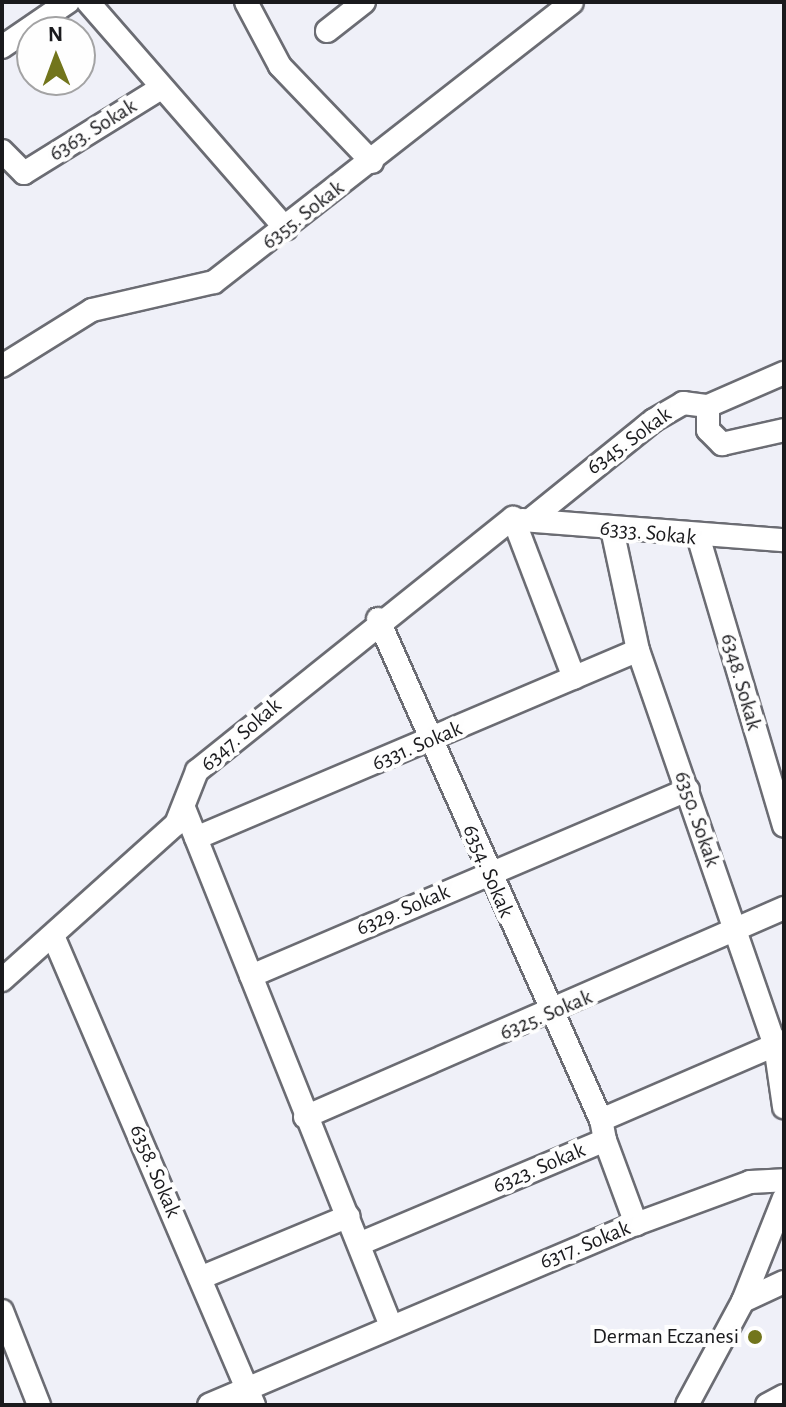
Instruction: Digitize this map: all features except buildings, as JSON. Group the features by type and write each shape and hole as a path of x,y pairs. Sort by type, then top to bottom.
{"street":[{"path":"2,47 68,2"},
{"path":"88,2 286,229"},
{"path":"246,2 280,66 372,162"},
{"path":"327,31 364,2"},
{"name":"6355. Sokak","path":"2,366 92,310 214,282 372,162 566,4"},
{"name":"6363. Sokak","path":"2,151 24,173 161,88"},
{"name":"6345. Sokak","path":"521,519 654,420 683,403 708,406 784,373"},
{"path":"708,406 708,430 722,444 784,430"},
{"path":"521,519 574,678"},
{"name":"6333. Sokak","path":"521,519 699,539 784,540"},
{"name":"6347. Sokak","path":"2,980 54,938 176,824 197,771 378,619 521,519"},
{"name":"6350. Sokak","path":"612,529 638,650 735,933 779,1043 784,1107"},
{"name":"6348. Sokak","path":"699,539 784,826"},
{"name":"6354. Sokak","path":"378,619 603,1130 636,1224"},
{"name":"6331. Sokak","path":"196,838 433,740 638,650"},
{"name":"6329. Sokak","path":"251,976 688,790"},
{"path":"184,808 391,1326"},
{"name":"6325. Sokak","path":"305,1117 550,1014 735,933 784,908"},
{"name":"6358. Sokak","path":"54,938 251,1397"},
{"name":"6323. Sokak","path":"359,1244 603,1130 779,1043"},
{"name":"6317. Sokak","path":"209,1405 251,1397 391,1326 636,1224 750,1182 784,1180"},
{"path":"687,1405 743,1301 784,1198"},
{"path":"200,1278 349,1216"},
{"path":"743,1301 784,1282"},
{"path":"2,1311 39,1405"},
{"path":"767,1405 784,1396"}],"place":[{"name":"Derman Eczanesi","path":"755,1337"}]}
